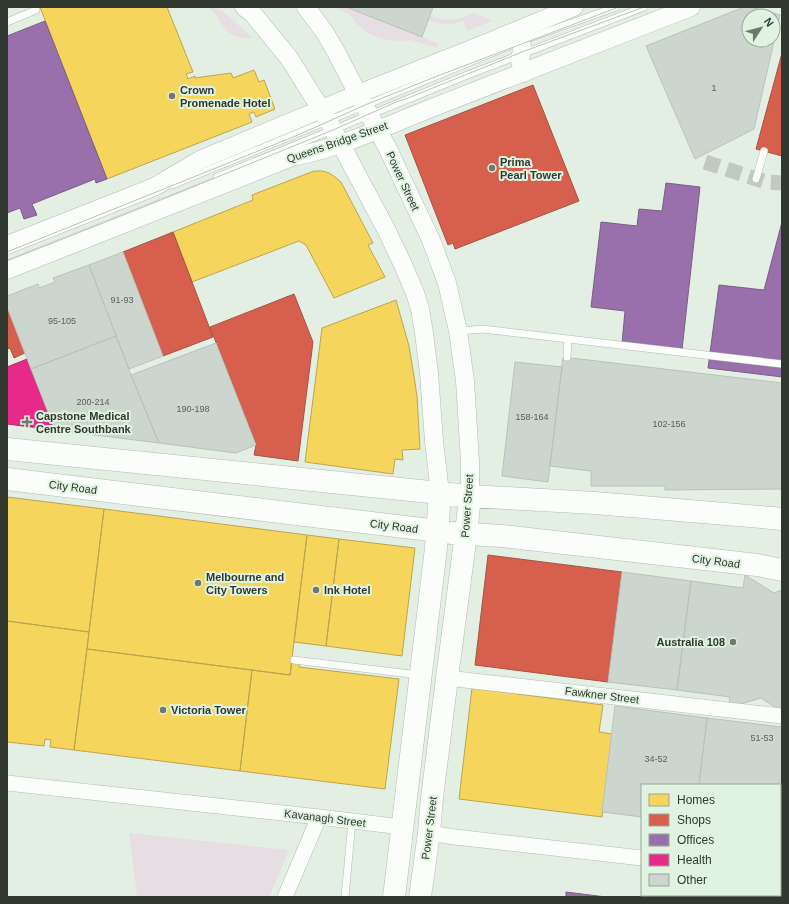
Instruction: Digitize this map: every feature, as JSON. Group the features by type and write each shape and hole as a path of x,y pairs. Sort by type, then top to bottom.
{"main road":[{"path":"7,449 470,496 595,503 782,520"},
{"name":"City Road","path":"7,479 438,531 502,536 782,570"},
{"path":"394,897 438,531 440,493"},
{"name":"Power Street","path":"420,897 470,496"},
{"name":"Fawkner Street","path":"421,675 447,678"},
{"name":"Kavanagh Street","path":"402,827 429,833"}],"street":[{"path":"244,7 252,14 289,58 331,126 387,231 415,293 420,309 424,333 440,493"},
{"name":"Power Street","path":"306,7 329,40 368,111 431,240 447,283 458,331 466,382 470,460 470,496"},
{"name":"Queens Bridge Street","path":"7,246 154,187 202,159 331,126 368,111 520,42 574,7"},
{"name":"Queens Bridge Street","path":"7,270 292,157 311,154 331,126 368,111 524,73 690,7"},
{"path":"520,42 520,61 524,73"},
{"name":"Fawkner Street","path":"447,678 782,716"},
{"name":"Kavanagh Street","path":"7,783 402,827"},
{"path":"285,897 319,817"},
{"name":"Kavanagh Street","path":"429,833 641,858"}],"lane":[{"name":"Queens Bridge Street","path":"368,111 520,42 616,7"},
{"name":"Queens Bridge Street","path":"520,42 644,7"},
{"path":"7,22 36,10"},
{"name":"Queens Bridge Street","path":"210,180 331,126"},
{"name":"Queens Bridge Street","path":"7,252 155,192 331,126"},
{"path":"756,179 764,151"},
{"path":"458,331 483,329 782,364"},
{"path":"567,357 568,339"},
{"path":"294,660 421,675"},
{"path":"345,897 352,821"}],"shaded area":[{"path":"208,7 217,7 253,38 242,38 230,33"},
{"path":"332,7 346,7 439,44 437,48 411,40 388,40 374,36 357,24 349,14"},
{"path":"474,13 492,21 467,31 463,21 446,24 428,20 430,15 442,19 452,20"},
{"path":"129,833 289,850 269,897 137,897"}],"building: Homes":[{"name":"Crown Promenade Hotel","path":"40,7 167,7 193,72 186,74 188,79 195,76 195,78 231,73 233,78 254,70 259,82 264,80 275,109 256,117 254,112 249,114 252,122 107,179"},
{"path":"314,171 329,173 341,182 373,243 368,245 385,277 334,298 306,245 299,241 192,282 173,232 253,200 252,195"},
{"path":"396,300 409,346 413,370 417,396 420,449 402,450 403,460 395,459 393,474 305,462 322,328"},
{"path":"7,497 104,509 89,632 7,621"},
{"name":"Melbourne and City Towers","path":"104,509 307,535 290,675 87,649"},
{"name":"Ink Hotel","path":"307,535 339,539 326,646 294,642"},
{"path":"339,539 415,548 402,656 326,646"},
{"path":"7,621 89,632 74,750 50,747 51,740 45,739 44,746 7,742"},
{"name":"Victoria Tower","path":"87,649 252,670 240,771 74,750"},
{"path":"292,661 300,662 299,667 399,679 385,789 240,771 252,670 290,675"},
{"path":"472,688 603,705 599,732 612,734 602,817 459,799"}],"building: Shops":[{"path":"782,53 782,156 756,149"},
{"name":"Prima Pearl Tower","path":"533,85 579,201 455,249 453,243 448,245 405,135"},
{"path":"173,232 213,337 163,356 123,252"},
{"path":"294,294 313,342 298,461 254,455 256,445 210,327"},
{"path":"7,307 25,353 14,358 10,348 7,349"},
{"path":"488,555 622,572 608,682 475,665"}],"building: Offices":[{"path":"45,21 107,179 96,183 95,179 32,204 37,215 24,219 20,208 7,213 7,36"},
{"path":"666,183 700,187 682,350 622,343 625,311 591,307 601,222 637,226 639,209 662,211"},
{"path":"782,222 782,377 708,368 719,285 764,290"},
{"path":"566,892 606,897 566,897"}],"building: Health":[{"path":"27,359 55,430 7,424 7,367"}],"building: Other":[{"path":"346,7 433,7 422,37"},
{"path":"741,8 741,48 772,48 754,129 695,159 646,46"},
{"path":"123,252 163,356 129,369 89,265"},
{"path":"89,265 116,336 31,369 7,307 7,296 38,284 39,288 55,282 53,278"},
{"path":"116,336 159,443 55,430 31,369"},
{"path":"216,343 256,445 236,453 159,443 131,375"},
{"path":"563,357 782,383 782,489 665,490 665,486 591,486 591,471 550,466"},
{"path":"515,362 562,367 548,482 502,476"},
{"path":"622,572 691,581 677,690 608,682"},
{"name":"Australia 108","path":"745,575 774,593 782,590 782,712 761,698 728,708 730,697 677,690 691,581 743,588"},
{"path":"615,706 707,718 699,784 641,784 641,817 602,812"},
{"path":"707,718 782,727 782,816 781,784 699,784"}],"tunnel":[{"path":"705,162 766,182 782,183"}],"tram line":[{"path":"7,252 298,135 365,105 619,7"},
{"path":"7,261 333,130 396,102 522,52 644,7"}],"place":[{"name":"Crown Promenade Hotel","path":"172,96"},
{"name":"Prima Pearl Tower","path":"492,168"},
{"name":"Capstone Medical Centre Southbank","path":"27,422"},
{"name":"Melbourne and City Towers","path":"198,583"},
{"name":"Ink Hotel","path":"316,590"},
{"name":"Australia 108","path":"733,642"},
{"name":"Victoria Tower","path":"163,710"}]}
